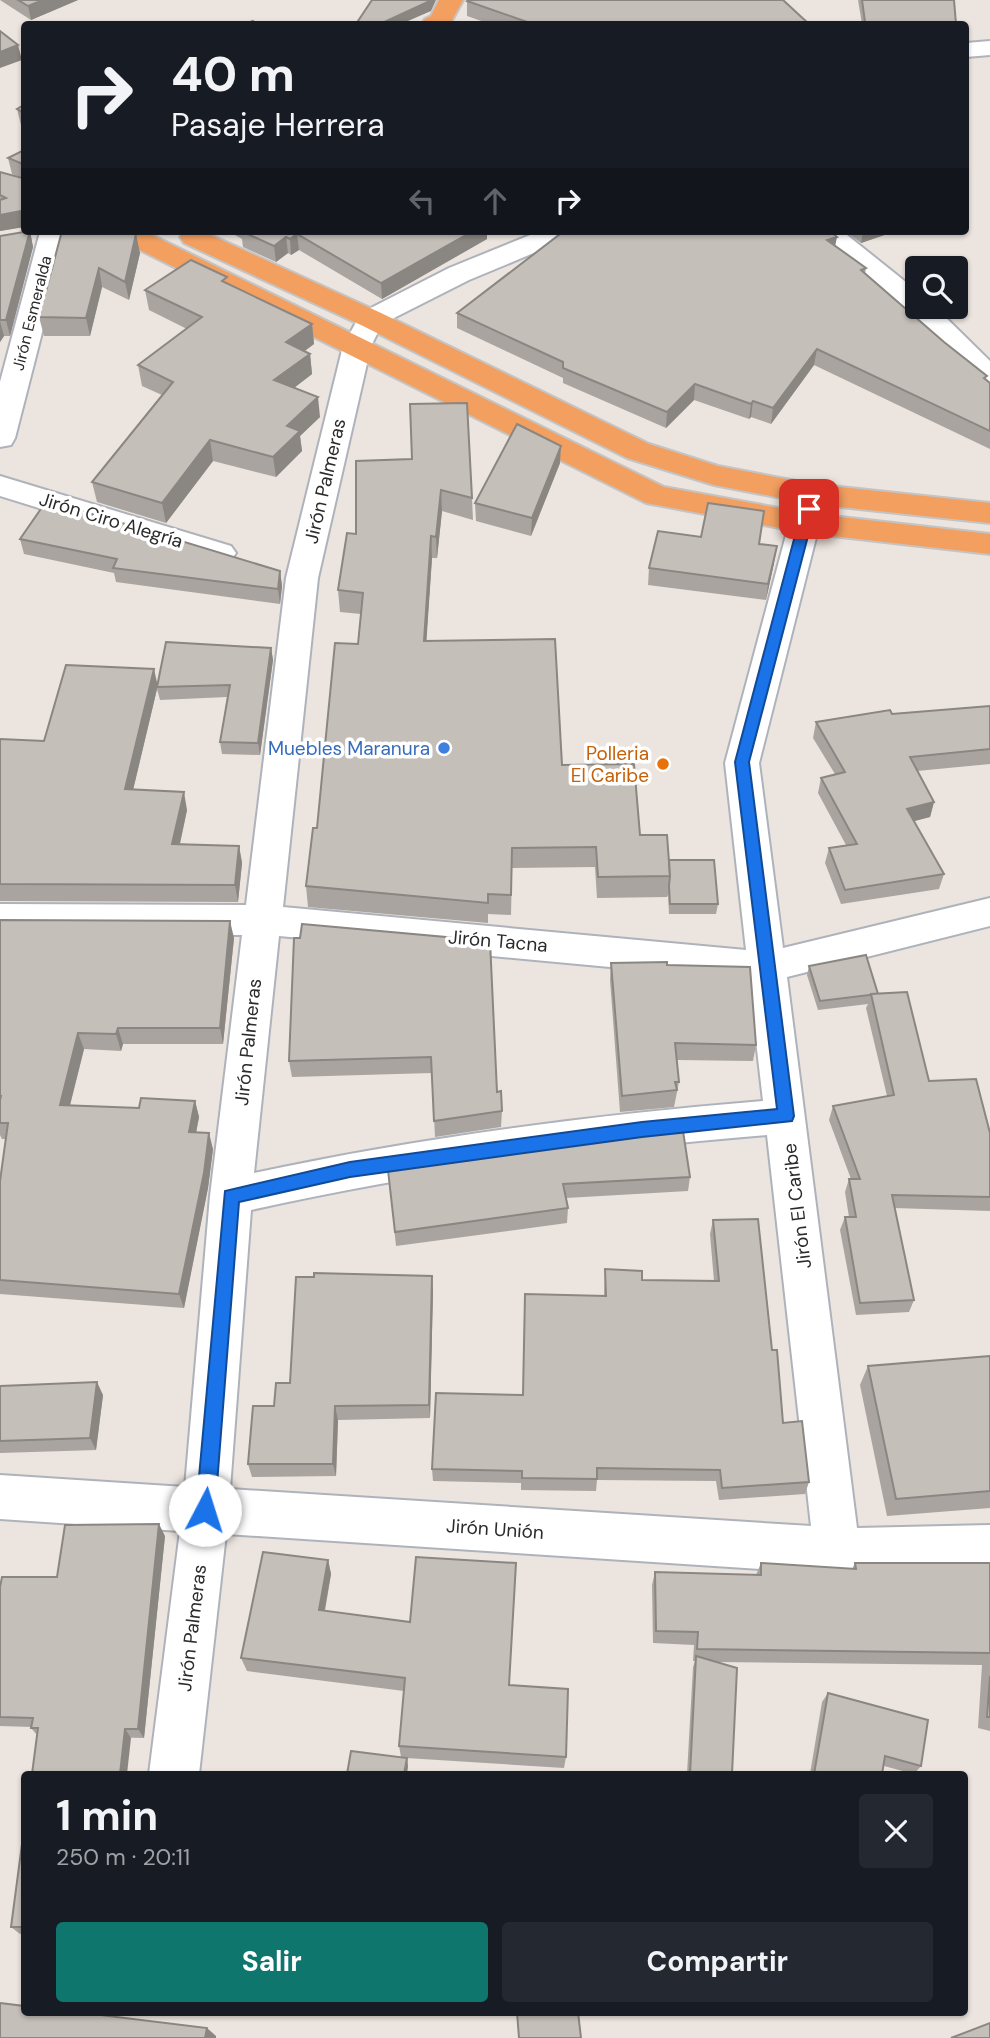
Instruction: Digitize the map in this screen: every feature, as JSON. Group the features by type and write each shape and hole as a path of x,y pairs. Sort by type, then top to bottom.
{"highway":[{"path":"132,235 364,333"},
{"path":"188,235 602,471 657,496 809,509 990,513"},
{"path":"809,509 990,544"}],"street":[{"path":"969,50 990,48"},
{"name":"Jirón Esmeralda","path":"0,438 45,235"},
{"path":"364,333 459,274 553,235"},
{"path":"831,235 905,295"},
{"path":"931,319 990,377"},
{"name":"Jirón Palmeras","path":"174,1771 205,1510 231,1196 261,920 276,570 364,333"},
{"name":"Jirón Ciro Alegría","path":"0,486 276,570"},
{"name":"Jirón El Caribe","path":"809,509 742,762 837,1551"},
{"name":"Jirón Tacna","path":"0,919 261,920 768,967 990,912"},
{"path":"231,1196 376,1166 653,1128 786,1116"},
{"name":"Jirón Unión","path":"0,1497 837,1551 990,1548"}],"building":[{"path":"18,0 43,0 28,6"},
{"path":"372,0 431,0 386,21 358,21"},
{"path":"783,0 806,21 524,21 467,1"},
{"path":"862,0 954,0 956,21 865,21"},
{"path":"0,31 18,45 0,52"},
{"path":"21,152 21,163 8,158"},
{"path":"0,172 21,178 21,211 0,215 0,200 6,198 0,195"},
{"path":"21,232 21,235 29,235 6,320 0,320 0,236"},
{"path":"61,235 136,235 125,282 99,268 86,318 39,317"},
{"path":"250,235 296,235 290,239 286,237 274,246"},
{"path":"299,235 466,235 381,283"},
{"path":"559,235 835,235 837,237 827,240 866,268 861,270 905,308 905,319 917,319 987,376 984,378 990,383 990,431 817,349 773,408 753,401 751,404 695,384 667,412 563,368 563,362 457,313"},
{"path":"191,260 227,277 222,281 312,324 286,342 310,354 274,380 318,397 287,426 300,431 273,457 210,440 162,503 92,482 173,382 138,365 202,317 145,290"},
{"path":"467,403 472,498 441,490 436,537 431,536 424,641 555,639 562,765 634,764 640,835 667,835 670,876 598,877 596,847 512,848 511,895 488,894 488,903 306,886 313,828 317,828 335,643 358,644 363,593 338,590 347,533 356,534 356,461 412,459 410,404"},
{"path":"517,424 561,446 532,518 475,503"},
{"path":"45,503 76,509 280,571 278,589 113,568 117,559 20,539"},
{"path":"708,503 764,511 759,544 777,546 768,584 649,568 658,531 701,537"},
{"path":"166,642 271,648 258,743 220,742 230,685 157,687"},
{"path":"66,665 154,669 125,789 184,792 172,844 239,846 235,885 0,884 0,739 44,741"},
{"path":"990,706 990,749 910,757 934,802 907,809 944,874 845,890 829,848 857,844 821,778 845,772 816,722 890,710 892,714"},
{"path":"669,860 714,860 718,904 670,904"},
{"path":"0,920 230,921 220,1028 118,1028 116,1034 78,1033 60,1105 139,1108 141,1098 195,1101 189,1132 209,1133 204,1173 179,1294 0,1280 0,1181 8,1123 0,1123"},
{"path":"302,924 490,941 497,1092 501,1091 502,1111 434,1121 431,1057 289,1061 294,938 300,938"},
{"path":"866,955 878,994 820,1001 809,966"},
{"path":"667,962 667,965 750,967 756,1045 675,1043 679,1082 675,1082 677,1090 622,1096 611,963"},
{"path":"907,992 929,1081 976,1079 990,1133 990,1197 892,1195 914,1300 860,1303 845,1217 856,1217 849,1179 860,1179 833,1106 894,1095 871,994"},
{"path":"683,1131 690,1177 563,1184 568,1208 395,1232 388,1170 508,1151"},
{"path":"758,1219 772,1350 777,1350 783,1423 802,1421 809,1482 722,1488 720,1470 597,1468 597,1479 522,1478 522,1471 432,1469 436,1393 523,1395 525,1294 606,1296 605,1269 642,1271 642,1280 719,1281 713,1220"},
{"path":"314,1273 432,1276 429,1405 335,1406 333,1464 248,1464 253,1406 274,1406 276,1383 290,1383 296,1277 314,1277"},
{"path":"990,1356 990,1491 896,1499 868,1366"},
{"path":"97,1382 90,1438 0,1441 0,1386"},
{"path":"159,1524 138,1729 125,1729 120,1771 32,1771 38,1728 31,1728 33,1718 0,1717 2,1577 57,1577 65,1525"},
{"path":"263,1552 328,1560 319,1610 410,1622 416,1557 516,1563 509,1685 568,1689 566,1757 399,1746 405,1678 241,1658"},
{"path":"761,1563 856,1569 855,1563 990,1563 990,1653 697,1649 698,1632 656,1631 655,1572 761,1575"},
{"path":"696,1656 737,1668 732,1771 690,1771"},
{"path":"990,1676 990,1717 987,1717"},
{"path":"828,1693 928,1720 921,1766 885,1756 882,1771 815,1771"},
{"path":"351,1751 407,1758 405,1771 348,1771"},
{"path":"21,1852 21,1927 11,1927"},
{"path":"0,2003 21,2006 21,2016 109,2016 207,2028 205,2038 0,2038"},
{"path":"517,2016 578,2016 581,2038 519,2038"},
{"path":"990,2023 990,2038 951,2038"}],"place":[{"name":"Muebles Maranura","path":"444,748"},
{"name":"Polleria El Caribe","path":"663,764"}],"route":[{"path":"205,1510 231,1196 350,1170 521,1145 666,1126 786,1116 742,762 809,509"}]}
